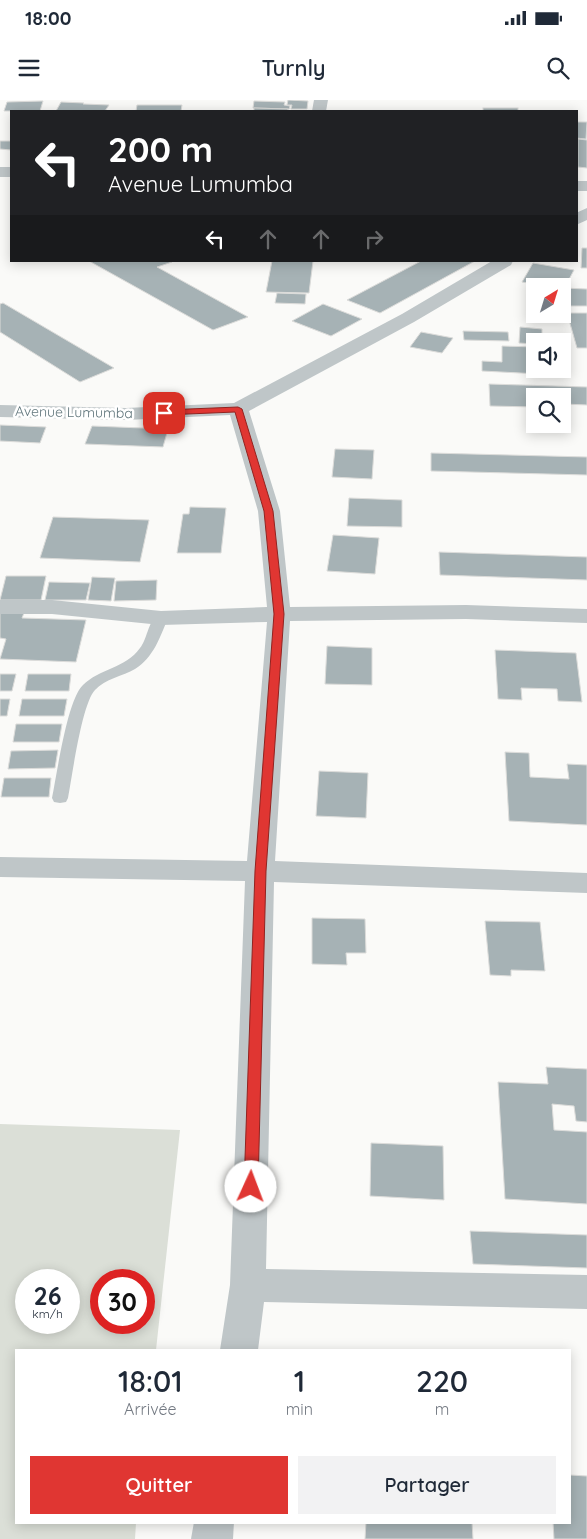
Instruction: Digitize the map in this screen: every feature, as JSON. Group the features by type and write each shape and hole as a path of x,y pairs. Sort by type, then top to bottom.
{"street":[{"path":"239,1349 248,1285 260,871 279,614 268,511 238,409 408,318 503,262"},
{"name":"Avenue Lumumba","path":"0,411 126,414 238,409"},
{"path":"0,607 52,608 161,618 279,614 466,612 587,616"},
{"path":"0,867 260,871 587,883"},
{"path":"248,1285 587,1292"},
{"path":"212,1539 214,1524"}],"lane":[{"path":"60,798 79,707 88,688 107,676 131,665 147,650 161,618"}],"shaded area":[{"path":"0,1124 180,1130 156,1349 15,1349 15,1524 136,1524 135,1539 0,1539"}],"building":[{"path":"288,100 308,101 307,109 291,109 292,105 287,105"},
{"path":"43,101 40,110 4,111 7,102"},
{"path":"254,101 285,102 284,105 290,106 289,109 253,108"},
{"path":"61,102 109,105 106,110 57,110"},
{"path":"137,105 182,105 181,110 136,110"},
{"path":"254,108 288,109 288,110 254,110"},
{"path":"483,108 518,108 518,110 483,110"},
{"path":"578,122 587,122 586,139 578,138"},
{"path":"578,139 587,140 587,168 578,167"},
{"path":"0,141 10,141 10,150 0,149"},
{"path":"582,248 587,248 587,268 581,268"},
{"path":"91,262 172,262 157,267 248,317 213,330"},
{"path":"272,262 313,262 309,293 266,292"},
{"path":"419,262 473,262 380,313 347,300"},
{"path":"533,263 574,270 570,278 526,278 526,283 522,282"},
{"path":"571,288 587,289 587,306 571,306"},
{"path":"277,293 306,294 305,304 275,303"},
{"path":"3,303 114,368 80,382 0,332 0,304"},
{"path":"323,304 362,319 331,336 292,321"},
{"path":"571,313 587,313 587,348 577,348 570,323"},
{"path":"520,327 542,329 542,333 526,333 526,343 519,343"},
{"path":"463,331 508,332 509,341 464,340"},
{"path":"421,332 453,338 442,353 410,347"},
{"path":"502,346 526,347 526,373 482,371 482,361 502,362"},
{"path":"489,384 587,387 587,405 571,404 571,388 526,388 526,407 490,406"},
{"path":"0,425 46,427 40,443 0,441"},
{"path":"92,426 168,429 163,447 85,444"},
{"path":"335,449 374,450 372,479 332,477"},
{"path":"431,453 587,457 587,475 431,471"},
{"path":"349,498 402,500 402,527 347,526"},
{"path":"190,507 226,508 221,553 177,553 183,514 189,514"},
{"path":"53,517 149,520 140,562 40,558"},
{"path":"333,535 379,538 375,574 327,571"},
{"path":"439,552 587,557 587,580 440,575"},
{"path":"6,576 46,576 41,600 0,600"},
{"path":"92,577 115,578 111,601 88,600"},
{"path":"157,580 156,600 114,601 116,581"},
{"path":"49,582 90,583 86,600 45,600"},
{"path":"0,613 24,613 22,618 86,620 76,662 0,659 6,639 0,638"},
{"path":"327,646 372,648 372,685 325,684"},
{"path":"495,650 576,653 582,702 558,701 557,689 521,688 522,700 498,699"},
{"path":"0,674 16,674 12,691 0,691"},
{"path":"28,674 71,674 69,691 25,691"},
{"path":"0,699 10,699 7,716 0,716"},
{"path":"22,699 67,699 64,716 19,716"},
{"path":"16,724 62,724 59,742 13,742"},
{"path":"58,750 55,768 8,769 11,751"},
{"path":"505,752 529,753 530,777 569,779 567,764 587,765 587,825 509,821"},
{"path":"319,771 368,773 366,818 316,816"},
{"path":"4,778 51,778 49,797 1,797"},
{"path":"312,918 365,919 366,953 346,953 347,965 312,964"},
{"path":"485,921 540,922 545,971 511,970 511,976 490,975"},
{"path":"546,1067 587,1069 587,1122 576,1121 574,1106 552,1104 554,1130 587,1132 587,1204 505,1199 498,1082 548,1084"},
{"path":"371,1143 443,1146 444,1200 370,1196"},
{"path":"470,1231 587,1235 587,1268 473,1264"},
{"path":"571,1475 587,1476 587,1539 554,1539 553,1524 571,1524"},
{"path":"366,1524 472,1524 473,1539 365,1539"}],"route":[{"path":"164,413 238,409 268,511 279,614 260,871 251,1187"}]}
